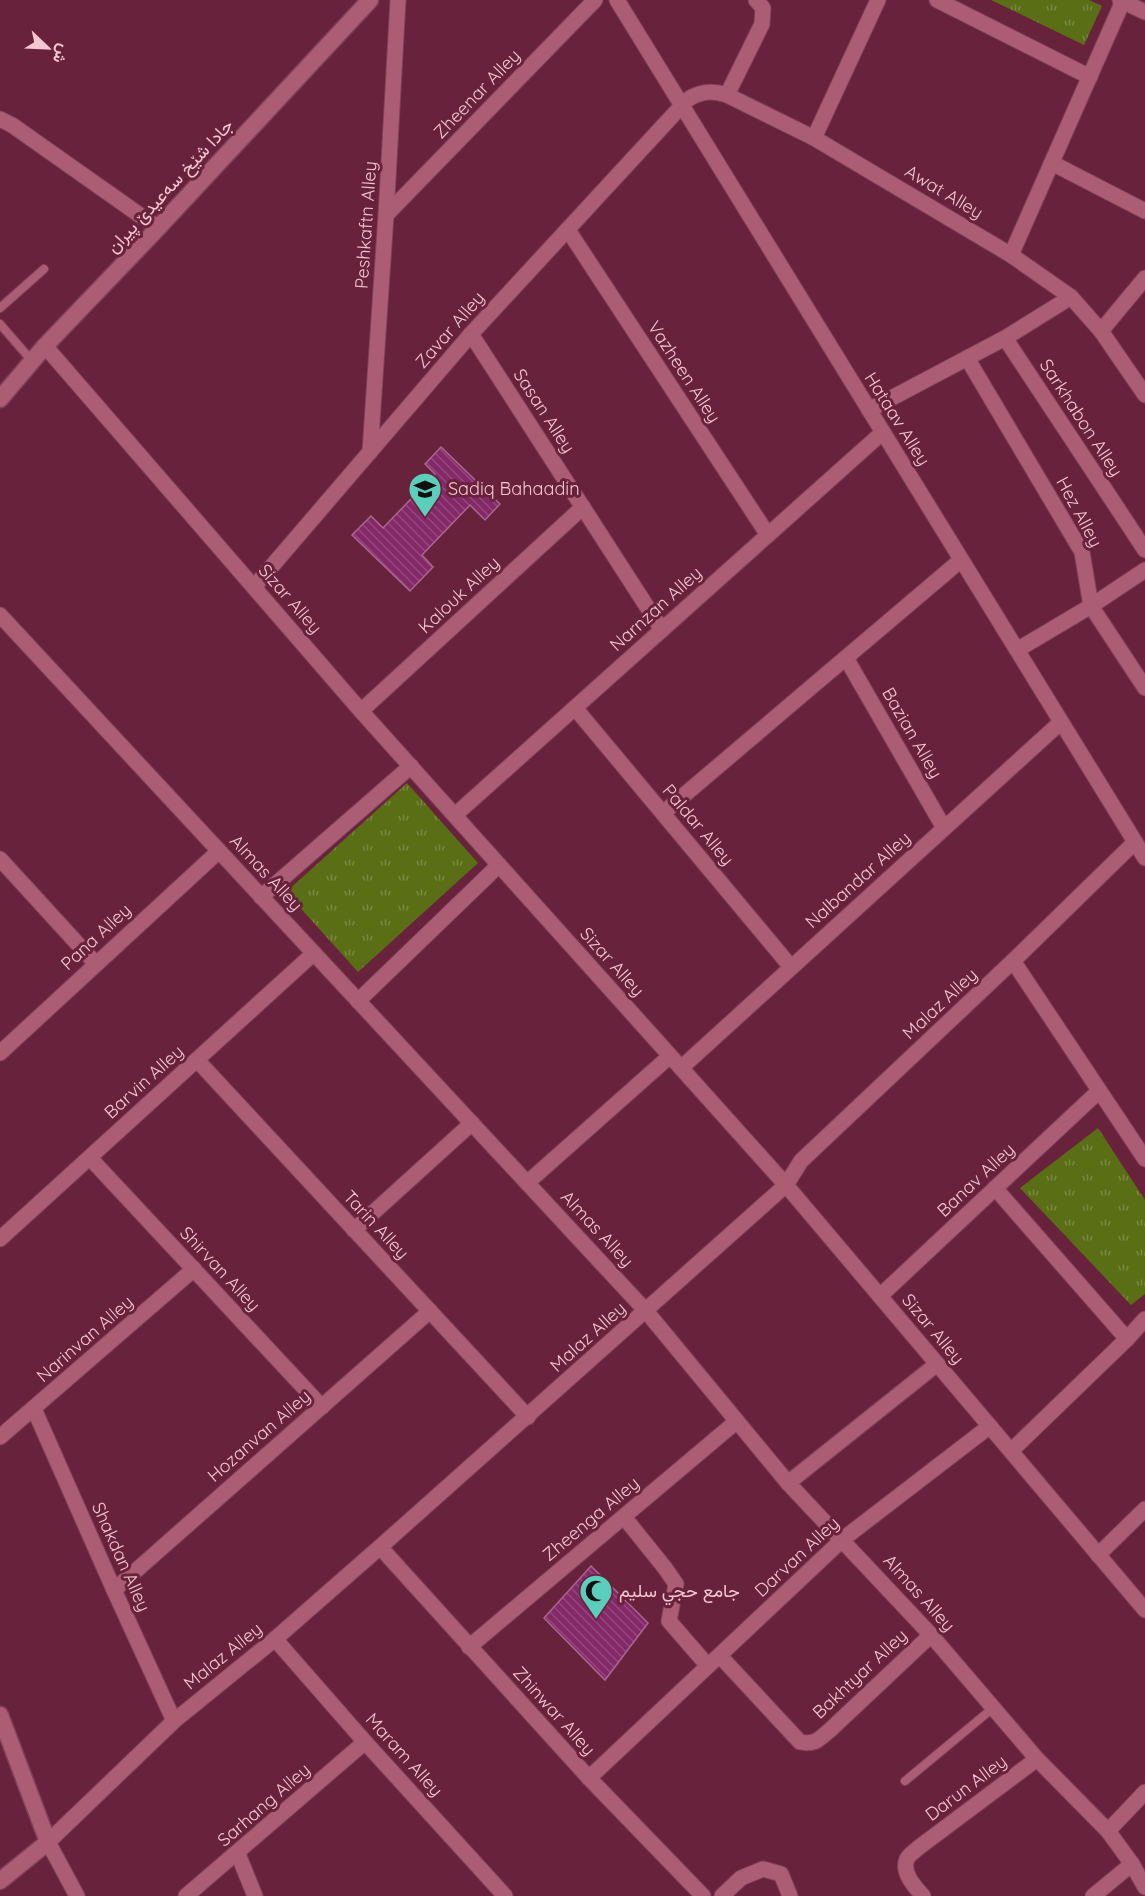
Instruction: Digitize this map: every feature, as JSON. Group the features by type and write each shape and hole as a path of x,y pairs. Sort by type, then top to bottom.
{"street":[{"name":"جادا شێخ سەعیدێ پیران","path":"0,399 45,346 370,0"},
{"name":"Peshkaftn Alley","path":"370,452 398,0"},
{"name":"Zheenar Alley","path":"386,215 595,0"},
{"name":"Hataav Alley","path":"617,0 1145,858"},
{"path":"727,95 762,24 763,8 756,0"},
{"path":"814,138 878,0"},
{"path":"937,0 1090,77"},
{"path":"1011,255 1122,1 1145,12"},
{"name":"Awat Alley","path":"682,106 687,100 701,93 719,92 727,95 814,138 1011,255 1071,297 1101,331 1145,395"},
{"name":"Zavar Alley","path":"254,587 471,334 682,106"},
{"path":"0,119 12,125 158,228"},
{"path":"1052,163 1145,211"},
{"name":"Vazheen Alley","path":"568,230 768,535"},
{"path":"1101,331 1145,278"},
{"path":"869,410 1005,338 1071,297"},
{"name":"Sasan Alley","path":"471,334 663,630"},
{"name":"Sarkhabon Alley","path":"1005,338 1145,550"},
{"name":"Sizar Alley","path":"45,346 361,711 786,1185 1145,1610"},
{"name":"Hez Alley","path":"967,358 1082,552 1091,606 1145,688"},
{"name":"Narnzan Alley","path":"455,815 883,432"},
{"name":"Kalouk Alley","path":"361,711 583,507"},
{"path":"663,813 961,560"},
{"path":"1017,650 1091,606 1145,570"},
{"name":"Almas Alley","path":"0,615 646,1311 788,1483 931,1635 1037,1759 1108,1831 1132,1864 1145,1887"},
{"name":"Bazian Alley","path":"846,658 944,828"},
{"name":"Paldar Alley","path":"575,708 791,967"},
{"name":"Nalbandar Alley","path":"681,1068 1061,722"},
{"path":"261,897 411,766"},
{"name":"Malaz Alley","path":"48,1842 174,1720 275,1639 528,1417 786,1185 801,1161 1136,842"},
{"name":"Pana Alley","path":"0,1053 219,851"},
{"path":"0,859 96,964"},
{"path":"358,1001 499,864"},
{"name":"Barvin Alley","path":"0,1239 314,953"},
{"path":"1013,961 1145,1159"},
{"path":"527,1183 670,1056"},
{"name":"Tarin Alley","path":"197,1060 528,1417"},
{"name":"Banav Alley","path":"880,1296 1099,1092"},
{"path":"354,1230 472,1123"},
{"name":"Shirvan Alley","path":"90,1158 322,1407"},
{"path":"995,1188 1127,1339"},
{"name":"Narinvan Alley","path":"0,1437 194,1269"},
{"name":"Hozanvan Alley","path":"114,1590 430,1311"},
{"path":"1011,1451 1145,1319"},
{"path":"788,1483 937,1364"},
{"name":"Shakdan Alley","path":"34,1409 174,1720"},
{"name":"Zheenga Alley","path":"469,1647 737,1421"},
{"name":"Darvan Alley","path":"589,1778 843,1539 990,1426"},
{"path":"1098,1555 1145,1509"},
{"path":"624,1517 676,1584 669,1621 708,1666"},
{"name":"Zhinwar Alley","path":"380,1547 589,1778 703,1896"},
{"name":"Bakhtyar Alley","path":"720,1656 800,1742 809,1743 816,1742 931,1635"},
{"name":"Maram Alley","path":"275,1639 498,1894"},
{"path":"0,1715 48,1842 77,1896"},
{"name":"Sarhang Alley","path":"186,1896 238,1854 366,1742"},
{"name":"Darun Alley","path":"923,1896 906,1870 907,1859 918,1848 1037,1759"},
{"path":"1108,1831 1145,1792"},
{"path":"0,1881 48,1842"},
{"path":"238,1854 255,1896"},
{"path":"1093,1896 1132,1864"},
{"path":"722,1896 741,1878 763,1869 781,1874 790,1896"}],"lane":[{"path":"0,308 44,269"},
{"path":"0,324 32,361"},
{"path":"905,1781 993,1708"}],"green space":[{"path":"991,0 1089,0 1102,6 1084,45"},
{"path":"407,783 478,863 358,972 286,892"},
{"path":"1098,1128 1145,1200 1145,1294 1131,1305 1020,1188"}],"building":[{"name":"Sadiq Bahaadin","path":"441,447 500,504 485,520 470,505 422,555 433,567 410,591 352,535 371,516 383,528 435,474 425,464"},
{"name":"جامع حجي سليم","path":"591,1566 648,1623 605,1680 544,1618"}],"place":[{"name":"Sadiq Bahaadin","path":"425,518"},
{"name":"جامع حجي سليم","path":"596,1620"}]}
